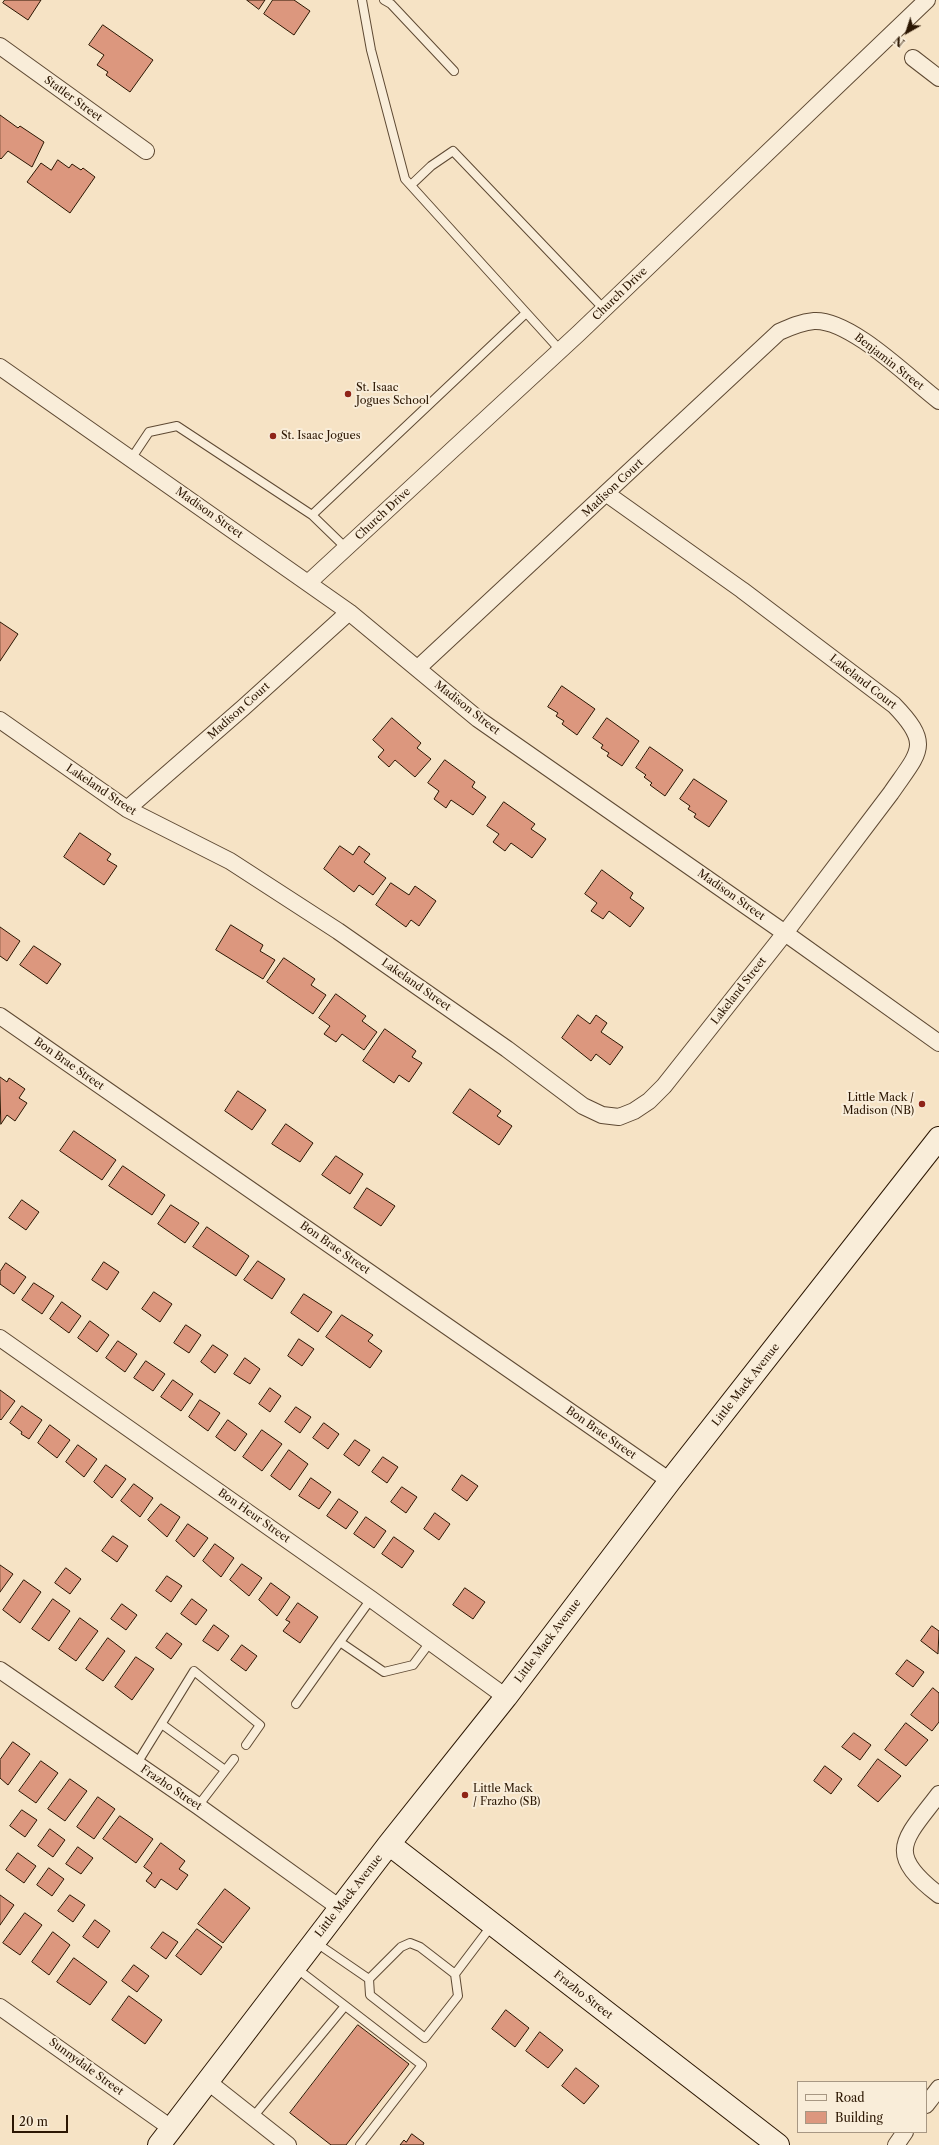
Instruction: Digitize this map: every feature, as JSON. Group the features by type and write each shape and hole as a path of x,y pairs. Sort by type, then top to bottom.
{"main road":[{"name":"Little Mack Avenue","path":"165,2137 389,1844 506,1697 670,1481 939,1138"},
{"name":"Frazho Street","path":"389,1844 778,2145"}],"street":[{"name":"Church Drive","path":"308,583 604,309 927,0"},
{"name":"Statler Street","path":"0,46 146,151"},
{"path":"913,58 939,78"},
{"name":"Benjamin Street","path":"815,321 832,324 851,332 939,401"},
{"name":"Madison Court","path":"418,668 607,494 779,332 794,325 815,321"},
{"name":"Madison Street","path":"0,367 349,612 478,719 785,933 939,1043"},
{"name":"Lakeland Court","path":"607,494 742,590 894,705 910,720 918,736 918,748 914,760 785,933"},
{"name":"Madison Court","path":"127,809 244,707 349,612"},
{"name":"Lakeland Street","path":"0,720 127,809 230,861 338,931 508,1049 583,1106 602,1115 619,1117 634,1111 649,1101 698,1044 785,933"},
{"name":"Bon Brae Street","path":"0,1016 670,1481"},
{"name":"Bon Heur Street","path":"0,1338 371,1599 506,1697"},
{"name":"Frazho Street","path":"0,1670 136,1765 198,1806 340,1908"},
{"path":"939,1794 914,1828 904,1848 906,1862 912,1872 939,1895"},
{"name":"Sunnydale Street","path":"0,2006 165,2137"},
{"path":"207,2081 288,2145"},
{"path":"927,2104 939,2088"},
{"path":"896,2145 905,2133"}],"lane":[{"path":"362,0 372,50 405,179 560,350"},
{"path":"384,0 391,4 454,71"},
{"path":"410,185 431,166 453,152 604,309"},
{"path":"312,515 526,313"},
{"path":"131,459 149,432 177,426 312,515 346,548"},
{"path":"296,1704 371,1599"},
{"path":"340,1642 384,1672 412,1665 430,1641"},
{"path":"136,1765 194,1671 260,1725 246,1745"},
{"path":"162,1725 225,1770"},
{"path":"198,1806 234,1759"},
{"path":"455,1974 492,1925"},
{"path":"314,1942 369,1979"},
{"path":"410,1943 420,1947 455,1974 458,1996 425,2038 370,1995 369,1979 401,1947 410,1943"},
{"path":"295,1967 422,2065 360,2145"},
{"path":"253,2118 345,2006"}],"building":[{"path":"5,0 41,0 28,20 3,3"},
{"path":"247,0 265,0 259,9"},
{"path":"273,0 294,0 310,11 294,35 264,14"},
{"path":"103,25 153,60 130,92 106,75 108,72 97,65 104,55 89,45"},
{"path":"0,115 18,128 20,126 44,142 32,167 8,151 1,159 0,158"},
{"path":"58,160 69,168 72,164 81,170 83,168 95,177 70,213 27,182 41,163 51,170"},
{"path":"0,622 18,634 0,661"},
{"path":"562,686 595,709 577,735 562,724 564,721 556,716 558,713 548,707"},
{"path":"392,718 421,743 417,748 431,759 415,777 395,760 389,767 378,757 384,750 373,740"},
{"path":"607,718 639,741 622,766 607,756 609,753 601,748 603,745 593,738"},
{"path":"650,747 683,770 665,796 650,785 652,783 644,777 646,775 636,768"},
{"path":"445,760 475,782 472,787 486,797 473,815 451,800 446,808 434,799 439,791 428,783"},
{"path":"694,779 727,801 709,827 694,817 696,814 688,809 690,806 680,799"},
{"path":"504,802 535,824 531,829 546,839 532,858 511,843 505,851 493,842 499,834 487,826"},
{"path":"80,833 111,854 107,860 117,866 104,885 64,857"},
{"path":"340,846 353,855 359,846 370,854 364,862 386,878 373,895 359,885 354,892 324,869"},
{"path":"602,870 633,893 630,898 644,908 630,927 609,911 603,919 591,911 597,903 585,894"},
{"path":"391,883 409,895 415,886 436,901 419,926 411,920 406,927 376,905"},
{"path":"231,925 263,945 260,951 275,960 263,979 216,950"},
{"path":"0,927 20,941 7,961 0,956"},
{"path":"34,946 61,964 47,984 20,965"},
{"path":"284,958 315,979 311,985 326,995 313,1014 267,982"},
{"path":"336,994 366,1016 362,1021 377,1032 364,1050 342,1034 336,1042 324,1034 330,1026 319,1018"},
{"path":"578,1015 590,1024 596,1015 607,1023 601,1032 623,1047 610,1065 596,1054 591,1061 562,1038"},
{"path":"385,1029 416,1051 412,1057 422,1063 409,1082 399,1075 394,1083 363,1061"},
{"path":"0,1077 7,1082 9,1078 25,1089 19,1098 27,1103 15,1121 7,1115 1,1124"},
{"path":"470,1089 501,1111 497,1116 512,1126 499,1145 453,1113"},
{"path":"238,1091 266,1110 252,1130 225,1111"},
{"path":"286,1124 313,1143 300,1162 272,1144"},
{"path":"74,1131 116,1160 102,1180 60,1151"},
{"path":"336,1156 363,1174 350,1194 322,1175"},
{"path":"123,1166 165,1195 152,1215 109,1186"},
{"path":"367,1188 395,1206 381,1226 354,1208"},
{"path":"22,1200 39,1212 26,1230 9,1218"},
{"path":"171,1205 199,1223 185,1243 158,1224"},
{"path":"207,1227 249,1256 236,1276 193,1247"},
{"path":"258,1261 285,1279 272,1299 244,1280"},
{"path":"104,1262 119,1272 107,1290 92,1280"},
{"path":"6,1263 26,1277 14,1294 0,1284 0,1272"},
{"path":"34,1283 54,1296 42,1314 22,1300"},
{"path":"154,1292 172,1304 160,1322 142,1309"},
{"path":"304,1294 332,1312 318,1332 291,1313"},
{"path":"62,1302 81,1316 69,1333 50,1319"},
{"path":"342,1315 373,1335 368,1341 382,1351 370,1368 326,1337"},
{"path":"90,1321 109,1335 97,1352 78,1338"},
{"path":"186,1325 201,1335 189,1353 174,1343"},
{"path":"299,1339 314,1349 302,1366 288,1356"},
{"path":"118,1341 137,1354 125,1372 106,1358"},
{"path":"213,1345 228,1355 215,1373 201,1362"},
{"path":"245,1358 260,1369 250,1384 234,1374"},
{"path":"146,1361 165,1374 153,1391 134,1378"},
{"path":"173,1380 193,1394 181,1411 161,1397"},
{"path":"270,1388 281,1396 270,1412 259,1404"},
{"path":"0,1390 15,1401 1,1420 0,1419"},
{"path":"200,1400 220,1413 208,1431 189,1417"},
{"path":"22,1406 42,1420 29,1439 21,1434 22,1432 10,1423"},
{"path":"296,1407 311,1417 300,1433 285,1422"},
{"path":"228,1420 247,1434 235,1451 216,1437"},
{"path":"324,1423 339,1434 328,1449 313,1438"},
{"path":"50,1425 70,1440 57,1458 38,1443"},
{"path":"262,1430 282,1444 262,1471 243,1457"},
{"path":"355,1440 370,1450 359,1466 344,1455"},
{"path":"78,1445 97,1459 84,1477 66,1462"},
{"path":"289,1450 308,1464 290,1490 271,1476"},
{"path":"383,1457 398,1467 387,1483 372,1472"},
{"path":"106,1465 126,1479 112,1498 94,1482"},
{"path":"462,1475 478,1486 467,1501 452,1490"},
{"path":"311,1478 331,1492 319,1509 299,1496"},
{"path":"134,1484 153,1498 140,1517 121,1501"},
{"path":"402,1487 417,1497 406,1513 391,1502"},
{"path":"339,1499 358,1512 346,1529 327,1516"},
{"path":"161,1504 180,1517 167,1537 148,1520"},
{"path":"435,1513 450,1524 439,1540 424,1529"},
{"path":"366,1517 386,1531 374,1548 354,1534"},
{"path":"188,1524 208,1538 194,1557 176,1541"},
{"path":"113,1536 128,1546 117,1562 102,1551"},
{"path":"394,1537 414,1551 402,1568 382,1554"},
{"path":"215,1544 234,1558 221,1577 203,1561"},
{"path":"242,1564 262,1578 249,1596 230,1580"},
{"path":"0,1565 13,1574 0,1592"},
{"path":"66,1568 81,1579 70,1594 55,1583"},
{"path":"167,1576 182,1586 171,1602 156,1591"},
{"path":"24,1580 41,1592 20,1623 3,1610"},
{"path":"271,1583 290,1597 277,1616 259,1600"},
{"path":"465,1588 485,1602 473,1619 453,1605"},
{"path":"53,1599 70,1611 49,1641 32,1629"},
{"path":"192,1599 207,1610 196,1625 181,1614"},
{"path":"298,1603 318,1617 300,1643 283,1631 290,1622 286,1620"},
{"path":"122,1604 137,1615 126,1630 111,1619"},
{"path":"80,1618 98,1631 76,1661 59,1649"},
{"path":"214,1625 229,1636 218,1651 203,1641"},
{"path":"932,1626 939,1631 938,1654 921,1641"},
{"path":"167,1633 182,1644 171,1659 156,1648"},
{"path":"108,1638 125,1651 103,1681 86,1669"},
{"path":"242,1645 257,1656 246,1671 231,1660"},
{"path":"136,1657 154,1669 132,1700 115,1687"},
{"path":"907,1660 924,1672 913,1687 896,1674"},
{"path":"933,1688 939,1693 939,1722 932,1731 911,1715"},
{"path":"906,1723 928,1740 906,1766 885,1750"},
{"path":"854,1733 871,1745 860,1760 842,1747"},
{"path":"13,1742 30,1754 8,1785 0,1778 0,1760"},
{"path":"878,1759 901,1776 878,1802 858,1786"},
{"path":"41,1761 58,1773 36,1803 19,1791"},
{"path":"825,1766 842,1779 831,1794 814,1781"},
{"path":"70,1779 87,1791 65,1821 48,1809"},
{"path":"98,1797 115,1809 94,1839 77,1827"},
{"path":"22,1810 37,1820 25,1837 10,1826"},
{"path":"120,1816 153,1839 136,1863 103,1839"},
{"path":"50,1829 65,1840 53,1857 38,1846"},
{"path":"161,1843 185,1861 179,1869 188,1875 177,1890 161,1879 155,1888 146,1881 152,1873 144,1867"},
{"path":"78,1847 93,1858 81,1874 66,1864"},
{"path":"18,1853 36,1866 24,1883 6,1870"},
{"path":"49,1868 64,1879 52,1896 37,1885"},
{"path":"225,1889 250,1908 223,1943 198,1924"},
{"path":"0,1895 14,1905 0,1925"},
{"path":"70,1895 85,1905 73,1922 58,1911"},
{"path":"25,1913 42,1925 20,1955 3,1943"},
{"path":"95,1920 110,1931 98,1948 83,1937"},
{"path":"197,1929 222,1947 201,1975 176,1956"},
{"path":"53,1932 70,1945 49,1975 32,1962"},
{"path":"163,1932 178,1942 166,1959 151,1948"},
{"path":"74,1958 107,1982 90,2005 57,1982"},
{"path":"134,1965 149,1976 137,1992 122,1981"},
{"path":"129,1996 162,2020 145,2044 112,2020"},
{"path":"506,2010 529,2028 515,2047 492,2029"},
{"path":"358,2025 409,2064 346,2145 331,2145 290,2113"},
{"path":"540,2032 563,2050 548,2068 526,2051"},
{"path":"576,2068 599,2086 584,2104 562,2086"},
{"path":"412,2134 424,2143 423,2145 400,2145 404,2140 406,2142"}],"place":[{"name":"St. Isaac Jogues School","path":"348,394"},
{"name":"St. Isaac Jogues","path":"273,436"},
{"name":"Little Mack / Madison (NB)","path":"922,1104"},
{"name":"Little Mack / Frazho (SB)","path":"465,1795"}]}
